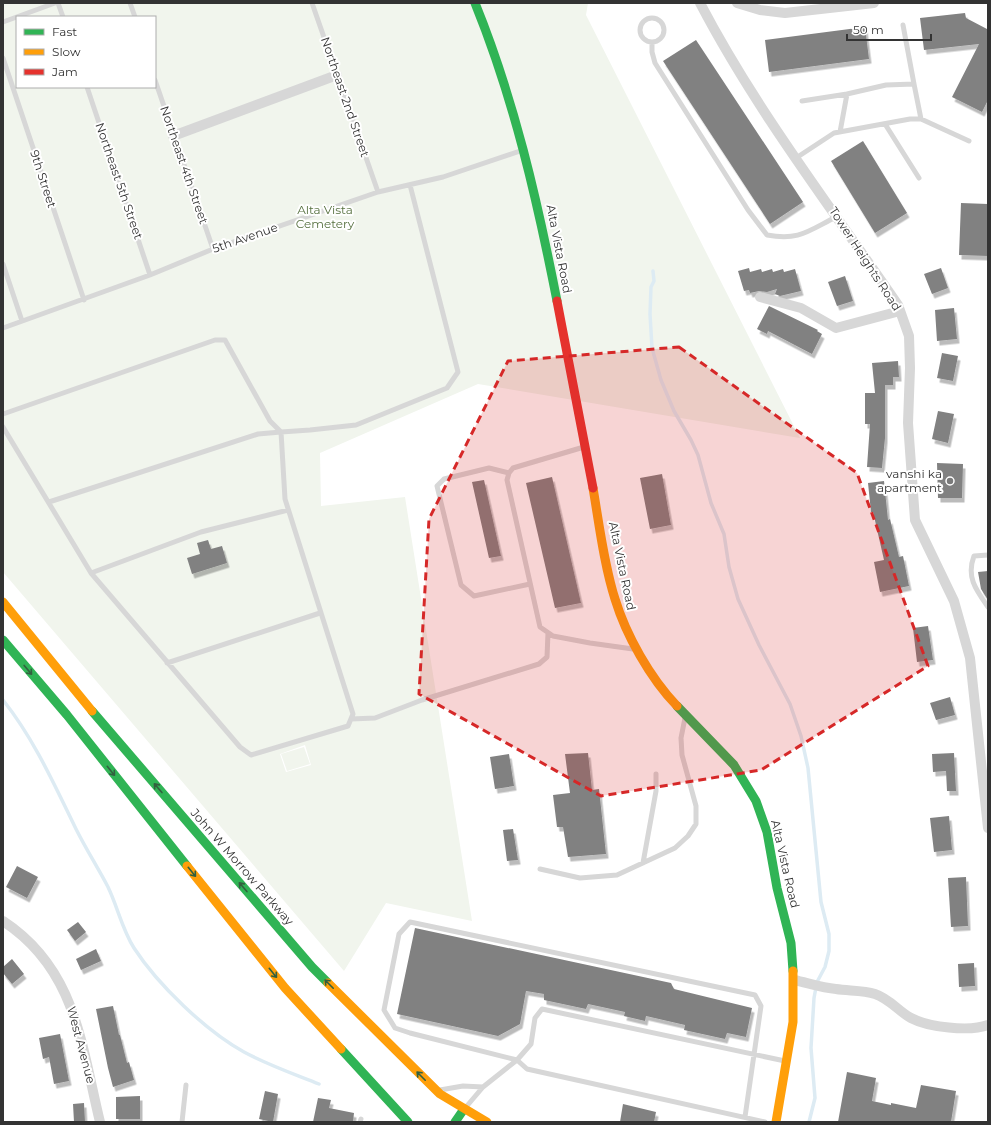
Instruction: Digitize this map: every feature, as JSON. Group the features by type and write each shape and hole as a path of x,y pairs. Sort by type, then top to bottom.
{"main road":[{"name":"Alta Vista Road","path":"475,3 488,32 524,150 540,215 614,598 622,621 636,649 671,700 734,765 756,801 767,832 777,888 791,943 794,980 793,1022 776,1122"},
{"name":"John W Morrow Parkway","path":"3,602 102,723 312,967 436,1090 464,1109 487,1122"},
{"path":"3,640 67,716 285,988 408,1122"},
{"path":"454,1122 464,1109"}],"street":[{"name":"Tower Heights Road","path":"700,3 725,51 796,158 898,305 909,336 910,368 908,423 915,520 954,602 970,658 988,828"},
{"path":"737,3 760,10 785,13 874,3"},
{"path":"173,136 337,75"},
{"path":"760,297 801,308 836,328 900,311"},
{"name":"West Avenue","path":"3,922 20,932 41,954 60,982 73,1010 100,1122"},
{"path":"794,980 834,989 874,994 886,999 910,1018 924,1024 981,1028 988,1025"}],"lane":[{"path":"20,16 57,3 63,16"},
{"path":"130,3 135,16"},
{"name":"Northeast 2nd Street","path":"312,3 378,192"},
{"path":"3,22 16,17"},
{"path":"652,18 660,21 663,32 659,39 652,42 645,39 640,30 645,20 652,18"},
{"path":"902,25 921,119"},
{"path":"652,42 652,52 655,63 748,210 766,235 781,238 796,237 837,216"},
{"name":"9th Street","path":"3,58 84,300"},
{"name":"Northeast 4th Street","path":"156,83 213,249"},
{"path":"802,101 886,86 914,84"},
{"name":"Northeast 5th Street","path":"87,88 150,275"},
{"path":"840,132 847,94"},
{"path":"796,158 834,133 910,119 921,119 969,141"},
{"path":"885,124 918,178"},
{"name":"5th Avenue","path":"3,328 84,300 213,249 378,192 443,177 524,150"},
{"path":"49,502 258,434 356,425 447,388 458,372 410,185"},
{"path":"3,264 22,321"},
{"path":"3,414 214,340 225,340 270,421 281,432 285,499 353,714 348,726 251,755 240,747 91,573 3,427"},
{"path":"584,447 513,468 508,473 507,480 540,626 553,636 636,649"},
{"path":"508,473 489,468 444,479 437,486 461,585 474,596 530,584"},
{"path":"91,573 201,532 288,510"},
{"path":"988,555 974,556 970,568 975,588 988,607"},
{"path":"167,663 320,613"},
{"path":"351,719 375,718 422,700 539,664 547,658 548,633"},
{"path":"540,869 580,878 617,875 675,848 688,836 696,824 696,806 682,755 681,738 686,715"},
{"path":"643,863 656,791 656,774"},
{"path":"745,1117 761,1006 755,995 410,922 399,934 384,1010 395,1028 517,1060 527,1069 765,1122"},
{"path":"464,1109 483,1087 517,1060 531,1044 535,1018 542,1009 786,1061"},
{"path":"182,1122 186,1085"},
{"path":"436,1090 463,1086 483,1087"}],"highlighted area":[{"path":"679,347 857,473 928,666 761,770 601,796 419,694 429,519 508,361"}],"green space":[{"name":"Alta Vista Cemetery","path":"3,3 588,3 586,15 800,438 478,384 320,453 321,506 405,497 472,921 386,903 344,971 3,572","holes":["305,745 311,765 286,772 280,754"]},
{"path":"304,747 310,764 287,771 281,754"}],"building":[{"path":"965,13 966,18 987,29 988,26 988,100 982,112 952,97 979,44 924,50 920,18"},
{"path":"865,27 869,59 769,72 765,40"},
{"path":"696,40 803,202 770,224 663,61"},
{"path":"863,141 907,213 875,233 831,161"},
{"path":"961,203 988,204 988,256 959,255"},
{"path":"749,268 750,272 761,269 762,272 772,269 773,272 783,269 784,272 795,269 801,291 780,296 775,294 777,289 767,292 759,291 750,293 749,290 744,291 738,271"},
{"path":"941,268 948,288 932,294 924,274"},
{"path":"845,276 853,301 837,306 828,282"},
{"path":"769,306 818,330 817,331 822,334 812,354 768,331 767,334 757,329"},
{"path":"954,308 957,339 937,341 935,310"},
{"path":"942,353 958,356 953,381 937,378"},
{"path":"898,361 899,377 893,377 893,385 885,385 885,438 882,468 867,467 870,424 865,424 865,393 875,393 872,363"},
{"path":"938,411 954,414 948,443 932,439"},
{"name":"vanshi ka apartment","path":"937,463 963,464 962,498 938,498"},
{"path":"662,474 671,525 650,529 640,478"},
{"path":"552,477 581,603 555,608 526,483"},
{"path":"484,480 501,556 489,558 472,482"},
{"path":"884,481 888,520 890,519 899,557 903,556 909,586 880,592 874,562 884,560 873,512 871,512 868,483"},
{"path":"208,540 211,549 222,546 227,563 192,574 187,558 200,554 197,543"},
{"path":"988,571 988,600 981,589 978,572"},
{"path":"928,626 933,660 917,662 913,628"},
{"path":"950,697 955,715 936,720 930,703"},
{"path":"588,753 592,790 599,789 606,854 568,857 563,827 557,827 553,795 570,793 565,754"},
{"path":"954,753 956,791 947,791 946,771 933,772 932,754"},
{"path":"509,754 514,786 495,789 490,757"},
{"path":"949,816 952,850 934,852 930,818"},
{"path":"513,829 518,860 507,861 503,830"},
{"path":"17,866 38,877 27,898 6,887"},
{"path":"966,877 968,926 951,927 948,878"},
{"path":"78,922 86,932 75,941 67,930"},
{"path":"415,928 671,983 674,989 752,1008 746,1037 727,1033 725,1039 684,1030 685,1025 646,1016 645,1021 624,1016 625,1012 588,1004 586,1009 544,1000 544,994 526,991 520,1024 498,1036 397,1014"},
{"path":"96,949 101,961 81,970 76,959"},
{"path":"12,959 24,974 12,984 3,973 3,967"},
{"path":"974,963 975,986 959,987 958,964"},
{"path":"113,1006 119,1035 127,1063 129,1062 134,1080 113,1087 96,1009"},
{"path":"60,1034 69,1081 54,1084 49,1057 43,1059 39,1038"},
{"path":"847,1072 876,1078 872,1101 891,1105 891,1103 916,1108 921,1085 956,1091 951,1122 838,1122"},
{"path":"265,1091 278,1094 273,1122 259,1119"},
{"path":"140,1096 140,1119 116,1119 116,1097"},
{"path":"318,1098 331,1100 329,1108 354,1113 353,1122 313,1122"},
{"path":"84,1103 85,1122 74,1122 73,1104"},
{"path":"623,1104 656,1112 654,1122 620,1122"}],"waterway":[{"path":"653,271 654,281 651,287 650,314 652,348 661,380 674,411 698,455 711,503 724,534 729,567 738,599 759,645 790,704 801,736 808,768 821,902 829,934 829,951 825,967 817,982 814,998 811,1048 815,1098 809,1122"},
{"path":"3,700 24,730 43,762 80,836 108,887 130,941 156,977 169,992 199,1020 229,1043 262,1061 319,1084"}],"traffic: fast":[{"path":"475,3 489,39 513,113 533,187 557,301"},
{"path":"3,640 67,715 187,866"},
{"path":"677,706 734,765 756,801 767,832 777,888 791,943 793,971"},
{"path":"92,711 312,967 328,983"},
{"path":"341,1049 408,1122"},
{"path":"455,1122 464,1109"}],"traffic: slow":[{"path":"593,488 602,544 611,586 620,613 640,656 657,683 677,706"},
{"path":"3,602 92,711"},
{"path":"187,866 285,988 341,1049"},
{"path":"776,1122 793,1022 793,971"},
{"path":"328,983 440,1094 487,1122"}],"traffic: jam":[{"path":"557,301 593,488"}],"place":[{"name":"vanshi ka apartment","path":"950,481"}]}
